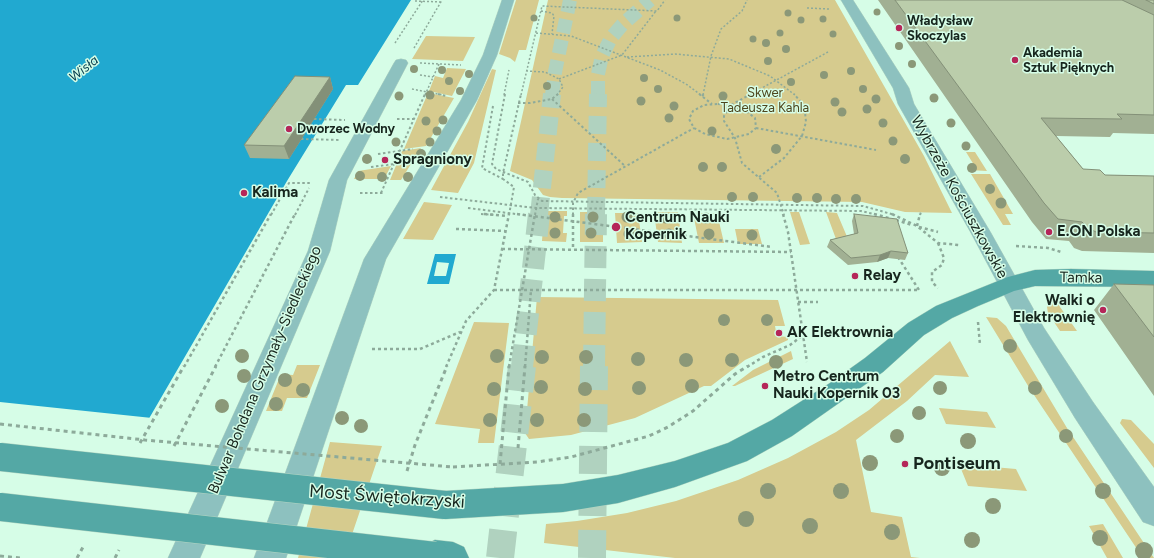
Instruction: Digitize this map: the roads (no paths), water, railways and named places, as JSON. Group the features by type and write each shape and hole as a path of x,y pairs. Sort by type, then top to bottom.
{"street":[{"path":"270,558 375,259 469,100 488,60 508,0"},
{"name":"Wybrzeże Kościuszkowskie","path":"847,0 901,88 906,104 981,233 1036,334 1084,410 1154,512"},
{"name":"Bulwar Bohdana Grzymały-Siedleckiego","path":"184,558 319,251 346,149 390,85 406,56"},
{"name":"Tamka","path":"1008,285 1034,278 1057,277 1154,279"},
{"name":"Most Świętokrzyski","path":"0,457 445,505 564,498 618,489 675,474 737,452 803,416 874,365 916,329 944,312 1008,285"},
{"path":"0,507 444,557"}],"water":[{"name":"Wisła","path":"0,0 411,0 358,85 346,85 287,181 79,539 0,558"},
{"path":"435,254 456,254 449,284 427,284","holes":["437,262 449,263 446,276 434,276"]}],"tunnel":[{"path":"552,95 555,72 570,0"},
{"path":"598,94 598,74 602,56 611,38 622,25 650,0"},
{"path":"539,215 552,94"},
{"path":"596,215 598,94"},
{"path":"522,367 539,214"},
{"path":"594,367 596,214"},
{"path":"500,558 522,366"},
{"path":"592,558 594,366"}],"place":[{"name":"Władysław Skoczylas","path":"899,28"},
{"name":"Akademia Sztuk Pięknych","path":"1015,60"},
{"name":"Dworzec Wodny","path":"289,129"},
{"name":"Spragniony","path":"385,160"},
{"name":"Kalima","path":"244,193"},
{"name":"Centrum Nauki Kopernik","path":"616,227"},
{"name":"E.ON Polska","path":"1049,232"},
{"name":"Relay","path":"855,276"},
{"name":"Walki o Elektrownię","path":"1103,310"},
{"name":"AK Elektrownia","path":"779,333"},
{"name":"Metro Centrum Nauki Kopernik 03","path":"765,386"},
{"name":"Pontiseum","path":"905,464"}],"park label":[{"name":"Skwer Tadeusza Kahla","path":"765,100"}]}
